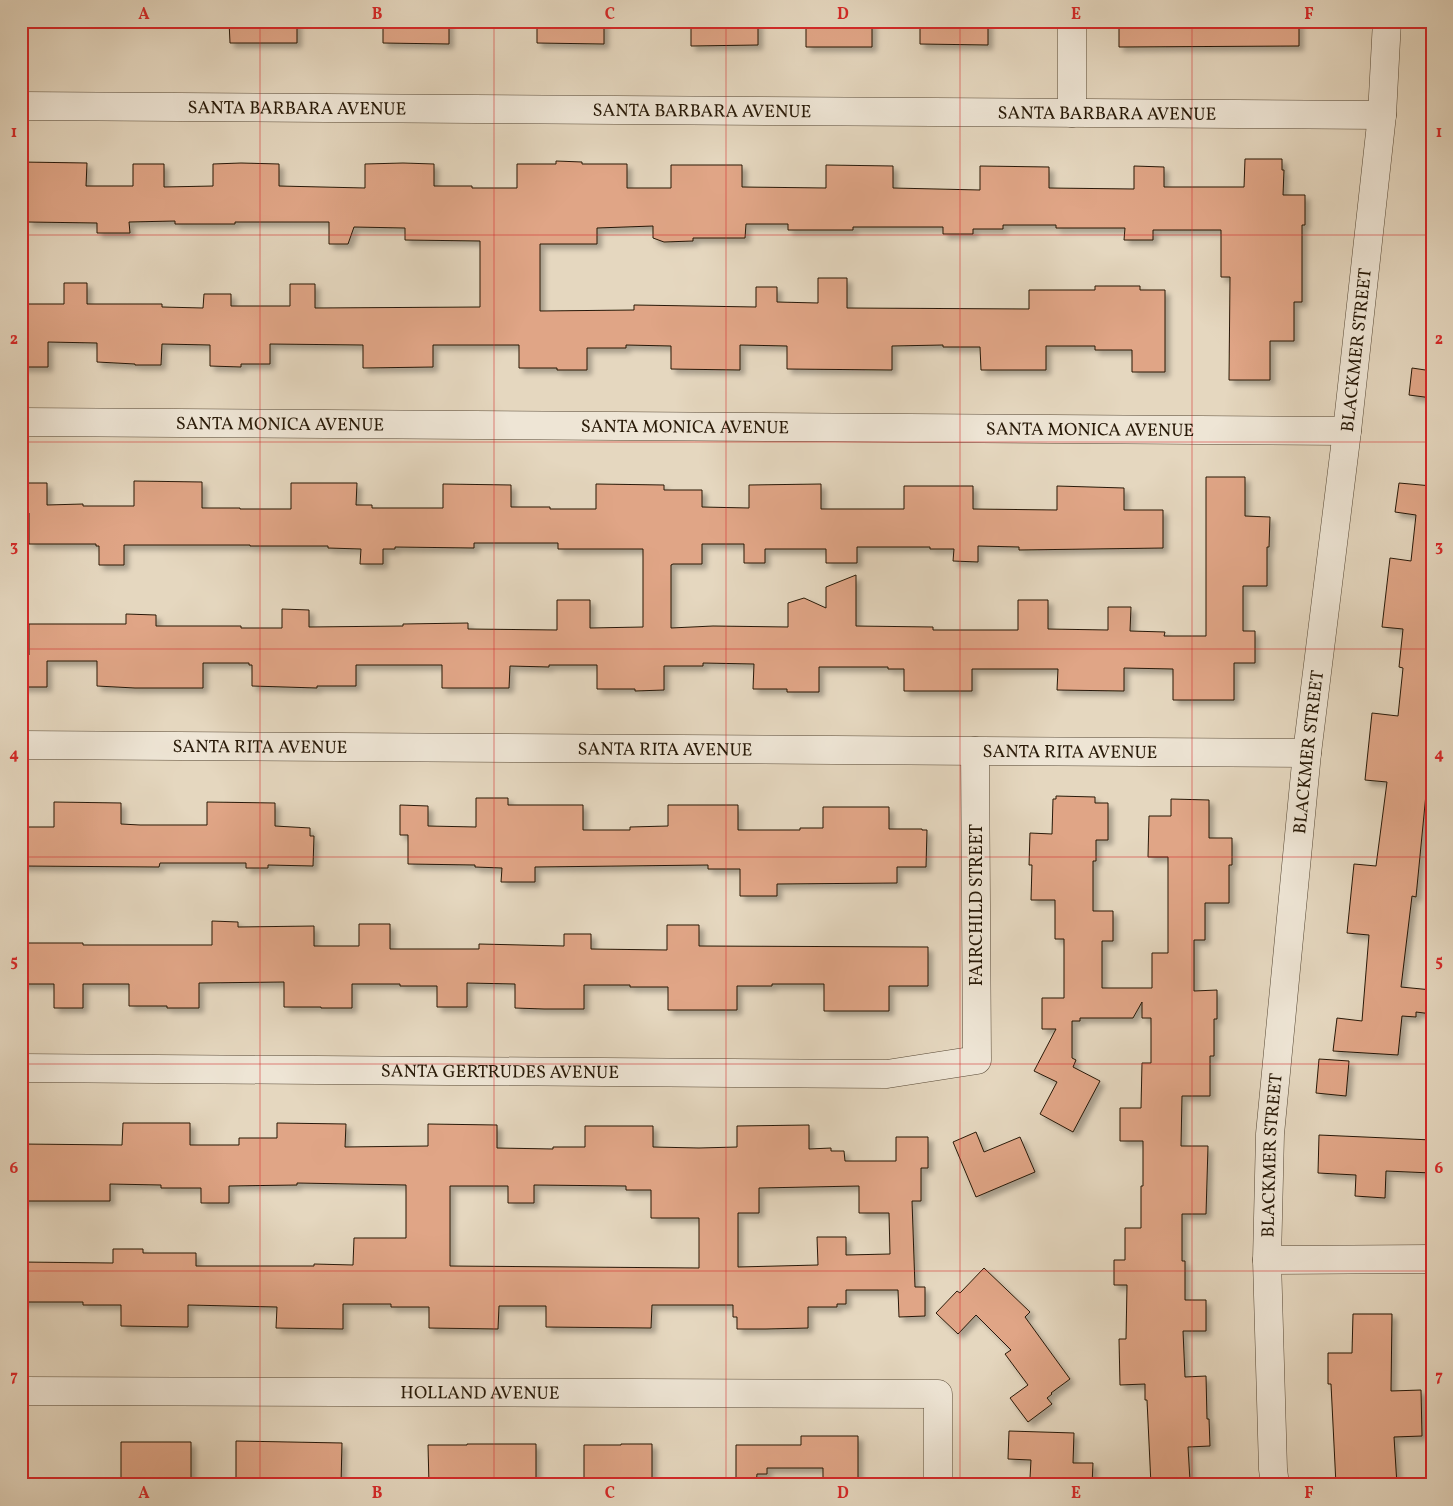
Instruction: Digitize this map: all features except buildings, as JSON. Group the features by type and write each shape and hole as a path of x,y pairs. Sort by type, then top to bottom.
{"street":[{"path":"1072,21 1072,113"},
{"name":"BLACKMER STREET","path":"1275,1485 1272,1459 1267,1260 1270,1134 1307,753 1347,431 1382,115 1387,21"},
{"name":"SANTA BARBARA AVENUE","path":"21,106 1382,115"},
{"name":"SANTA MONICA AVENUE","path":"21,422 1347,431"},
{"name":"SANTA RITA AVENUE","path":"21,745 1307,753"},
{"name":"FAIRCHILD STREET","path":"975,751 977,1060"},
{"name":"SANTA GERTRUDES AVENUE","path":"21,1068 887,1074 977,1060"},
{"path":"1267,1260 1432,1258"},
{"name":"HOLLAND AVENUE","path":"21,1391 938,1394 938,1485"}]}
